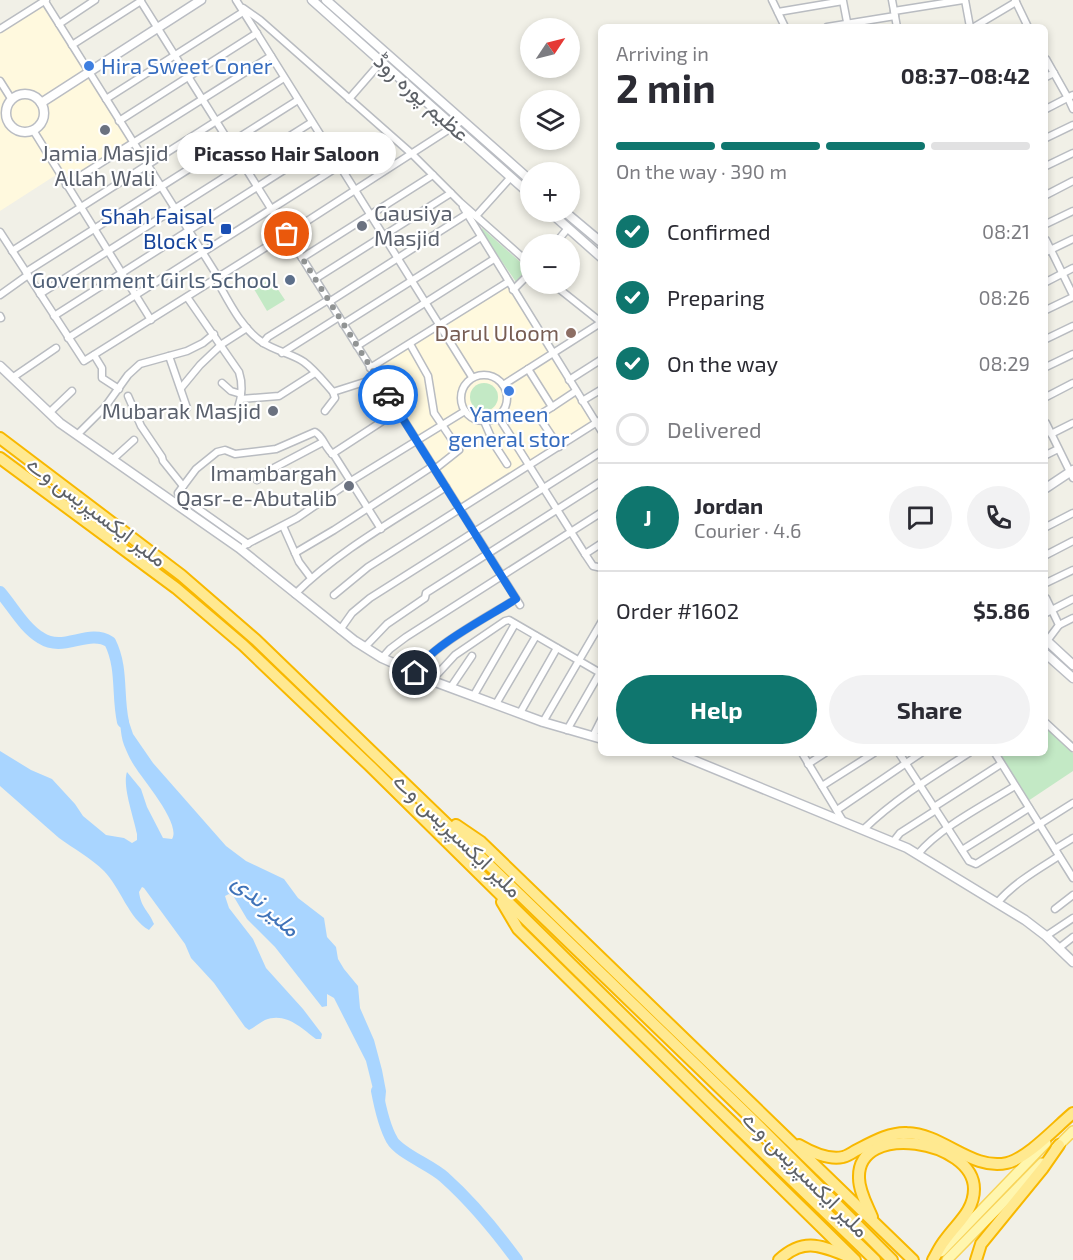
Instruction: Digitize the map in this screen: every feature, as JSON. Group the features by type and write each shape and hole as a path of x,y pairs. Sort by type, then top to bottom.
{"highway":[{"name":"ملیر ایکسپریس وے","path":"0,438 181,575 256,640 742,1110 892,1260"},
{"name":"ملیر ایکسپریس وے","path":"0,458 176,588 243,645 369,765 875,1260"},
{"path":"426,805 481,842 914,1260"},
{"path":"492,887 519,929 854,1259"},
{"path":"781,1134 811,1152 843,1157 876,1141 907,1132 944,1143 980,1161 1000,1164 1011,1162 1025,1154 1073,1114"},
{"path":"874,1221 862,1195 859,1178 860,1165 870,1153 880,1146 904,1141 950,1154 962,1163 972,1178 973,1196 969,1210 944,1240 933,1260"},
{"path":"976,1260 981,1244 1059,1145"},
{"path":"778,1260 789,1251 807,1244 822,1246 854,1259"}],"main road":[{"path":"933,1260 1073,1114"},
{"path":"947,1260 1073,1131"}],"street":[{"path":"0,29 45,0 202,252 232,308 247,328 263,343 303,361 333,392 336,398 325,411"},
{"path":"59,24 95,0"},
{"path":"41,103 201,0"},
{"name":"عظیم پورہ روڈ","path":"312,0 381,61 520,172"},
{"name":"عظیم پورہ روڈ","path":"326,0 458,123 520,185"},
{"path":"772,0 784,24"},
{"path":"892,0 896,24"},
{"path":"851,24 894,13 964,0 971,24"},
{"path":"72,45 141,1 518,602 432,652 419,665 415,673"},
{"path":"778,12 843,1 847,24"},
{"path":"977,24 1016,1 1027,24"},
{"path":"240,6 472,377"},
{"path":"106,99 175,55 240,6"},
{"path":"240,6 260,20 412,154 520,255"},
{"path":"119,121 257,33"},
{"path":"66,185 271,56"},
{"path":"349,99 381,61"},
{"path":"1048,62 1071,96 1073,109"},
{"path":"1048,76 1054,73"},
{"path":"12,251 284,78"},
{"path":"0,81 12,99"},
{"path":"27,95 41,103 43,118 33,130 23,132 9,123 7,111 12,99 27,95"},
{"path":"1048,108 1071,96"},
{"path":"0,295 27,273 94,229 298,100"},
{"path":"40,294 312,122"},
{"path":"0,129 9,123"},
{"path":"0,232 84,361 287,234 458,123"},
{"path":"1048,137 1073,125"},
{"path":"33,130 151,320"},
{"path":"54,316 325,144"},
{"path":"1048,165 1073,153"},
{"path":"68,338 339,166"},
{"path":"302,258 433,175"},
{"path":"476,216 511,177"},
{"path":"1048,194 1073,181"},
{"path":"315,279 451,193"},
{"path":"460,201 582,401 598,420"},
{"path":"1048,223 1073,211"},
{"path":"263,343 268,337 467,214"},
{"path":"561,222 598,254"},
{"path":"577,222 598,240"},
{"path":"563,234 568,228"},
{"path":"343,324 481,237"},
{"path":"1048,309 1073,296 1048,251 1073,239"},
{"path":"357,346 494,259"},
{"path":"1048,281 1073,268"},
{"path":"370,368 508,282"},
{"path":"513,290 520,283"},
{"path":"565,294 598,321"},
{"path":"187,297 222,344 239,372 241,396 238,408"},
{"path":"282,353 339,317"},
{"path":"503,384 598,325"},
{"path":"1048,338 1073,326"},
{"path":"181,388 222,344 247,328"},
{"path":"77,435 105,407 128,375 140,364 187,351 203,343 214,333"},
{"path":"295,553 459,450 432,407 428,376 410,344"},
{"path":"12,378 56,348"},
{"path":"1048,366 1073,354"},
{"path":"94,355 102,368 102,378 119,389"},
{"path":"169,356 187,408"},
{"path":"569,380 598,362"},
{"path":"0,366 49,413 77,435 238,548 340,630 382,658 432,680 543,722 597,737"},
{"path":"528,369 552,407"},
{"path":"222,383 241,396 279,396 315,373"},
{"path":"492,376 503,384 507,398 503,411 498,416 484,421 477,420 465,411 461,404 462,389 472,377 492,376"},
{"path":"333,392 377,378"},
{"path":"1048,396 1073,383"},
{"path":"49,413 72,391"},
{"path":"559,447 539,417 576,391"},
{"path":"582,401 598,391"},
{"path":"129,396 141,426 163,461 183,486"},
{"path":"332,454 398,411"},
{"path":"238,548 297,519 351,481 465,411"},
{"path":"498,416 570,532 593,566 598,567"},
{"path":"484,421 494,444 507,464"},
{"path":"334,596 369,567 598,422"},
{"path":"1051,434 1073,423"},
{"path":"1048,428 1071,470"},
{"path":"248,544 178,493 196,469 222,450 236,454 276,449 315,432 319,434 351,481 381,529"},
{"path":"112,460 134,440"},
{"path":"257,480 270,470 323,442"},
{"path":"1048,454 1058,449"},
{"path":"340,630 352,613 370,598 598,454"},
{"path":"1048,480 1071,470"},
{"path":"1048,487 1071,470"},
{"path":"365,647 387,624 424,598 426,593 598,484"},
{"path":"295,594 311,578 446,487"},
{"path":"1048,526 1073,513"},
{"path":"382,658 406,637 598,514"},
{"path":"283,526 295,553 311,578"},
{"path":"1048,554 1073,541"},
{"path":"585,554 598,546"},
{"path":"1048,582 1073,570"},
{"path":"1059,625 1048,612 1073,599"},
{"path":"1048,638 1059,625 1073,618"},
{"path":"432,680 447,662 474,640 509,620 598,671"},
{"path":"474,695 515,624"},
{"path":"543,722 598,628"},
{"path":"496,704 536,636"},
{"path":"1048,642 1073,665"},
{"path":"520,713 557,648"},
{"path":"451,687 472,656"},
{"path":"1048,656 1073,678"},
{"path":"567,730 598,677"},
{"path":"1048,725 1072,745"},
{"path":"683,756 864,829 918,854 1046,936 1073,962"},
{"path":"804,756 843,821"},
{"path":"808,764 820,756"},
{"path":"822,786 869,756"},
{"path":"901,756 969,861 976,864 1073,803"},
{"path":"837,810 916,756"},
{"path":"864,829 920,785 964,756"},
{"path":"996,756 1059,856 1071,870 1073,878"},
{"path":"893,842 900,833 1001,764"},
{"path":"918,854 929,842 1015,786"},
{"path":"962,850 1029,808"},
{"path":"1055,849 1073,838"},
{"path":"997,903 1021,881 1059,856"},
{"path":"1055,909 1073,895"},
{"path":"1046,936 1073,918"},
{"path":"1059,948 1073,937"}],"shaded area":[{"path":"42,5 129,142 63,184 56,175 0,211 0,32"},
{"path":"507,285 591,422 461,504 376,369"}],"green space":[{"path":"482,228 520,262 520,277 516,282 481,231"},
{"path":"271,279 285,300 267,311 254,289"},
{"path":"484,383 494,387 498,397 494,407 484,411 474,407 470,397 474,387"},
{"path":"1048,730 1073,753 1073,771 1028,801 1000,756 1048,756"}],"water":[{"path":"120,707 127,716 133,734 153,763 226,846 246,861 284,879 298,898 324,918 327,937 336,947 338,959 358,986 360,1008 374,1040 382,1070 386,1091 382,1107 377,1105 366,1061 334,998 327,994 327,1006 322,1007 275,947 247,919 234,897 229,894 225,896 229,908 253,939 266,968 303,1009 322,1034 321,1039 316,1039 293,1022 280,1018 265,1020 249,1030 245,1027 214,983 191,958 185,944 144,888 142,887 139,892 140,897 154,924 149,930 130,911 104,871 59,838 0,786 0,751 31,770 52,779 83,816 106,835 124,838 132,843 137,840 137,834 127,794 127,772 141,789 147,807 163,838 172,839 171,822 166,812 132,762 124,745"}],"waterway":[{"name":"ملیر ندی","path":"0,592 24,623 41,638 58,643 93,638 102,638 110,642 117,662 123,722"},
{"name":"ملیر ندی","path":"377,1091 389,1135 396,1145 438,1172 454,1187 483,1217 517,1260"}],"way so far":[{"path":"287,234 388,395"}],"place":[{"name":"Hira Sweet Coner","path":"89,66"},
{"name":"Jamia Masjid Allah Wali","path":"105,130"},
{"name":"Gausiya Masjid","path":"362,226"},
{"name":"Shah Faisal Block 5","path":"226,229"},
{"name":"Picasso Hair Saloon","path":"287,234"},
{"name":"Government Girls School","path":"290,280"},
{"name":"Darul Uloom","path":"571,333"},
{"name":"Yameen general stor","path":"509,391"},
{"name":"Mubarak Masjid","path":"273,411"},
{"name":"Imambargah Qasr-e-Abutalib","path":"349,486"}],"route":[{"path":"388,395 516,599 432,652 419,665 415,673"}]}
